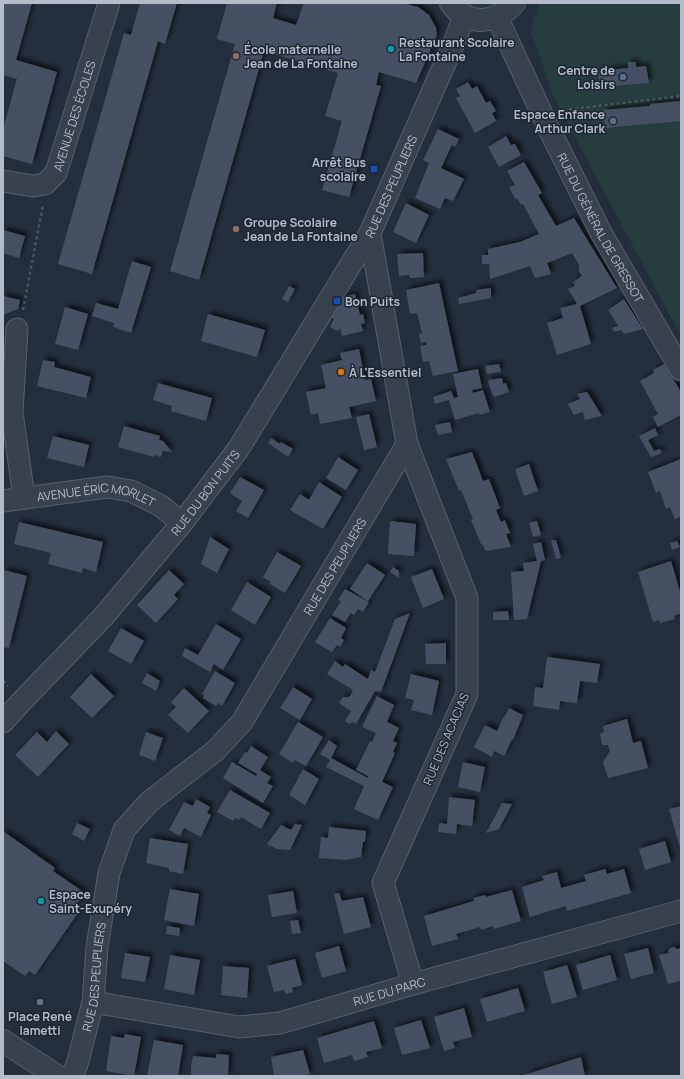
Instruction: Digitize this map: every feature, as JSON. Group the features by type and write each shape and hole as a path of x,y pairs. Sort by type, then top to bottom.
{"street":[{"name":"AVENUE DES ÉCOLES","path":"3,181 33,186 45,184 56,173 109,3"},
{"path":"457,9 475,20 486,20 497,17 507,11 514,3"},
{"name":"RUE DES PEUPLIERS","path":"73,1076 78,1062 92,1002 97,948 109,873 124,830 149,802 215,751 242,722 407,444 370,233 454,43 457,9"},
{"name":"RUE DU GÉNÉRAL DE GRESSOT","path":"497,17 541,112 601,234 681,370"},
{"name":"RUE DU BON PUITS","path":"3,722 104,616 182,523 239,448 370,233"},
{"path":"17,329 12,412 24,498"},
{"name":"RUE DES ACACIAS","path":"407,444 468,598 467,694 383,883 413,984"},
{"name":"AVENUE ÉRIC MORLET","path":"3,501 107,487 131,491 160,506 182,523"},
{"name":"RUE DU PARC","path":"92,1002 239,1027 280,1023 413,984 681,911"},
{"path":"3,1041 57,1076"}],"path":[{"path":"541,112 681,96"},
{"path":"17,329 23,312 44,201 45,184"}],"green space":[{"path":"465,3 497,3 481,8 473,7"},
{"path":"539,3 681,3 681,336 554,98 531,32"}],"building":[{"path":"3,3 32,3 16,60 57,72 32,164 3,156 3,129 17,79 3,75"},
{"path":"140,3 177,3 165,44 158,41 92,274 58,264 124,33 131,35"},
{"path":"227,3 277,3 273,18 296,25 304,3 403,3 418,7 429,15 436,28 437,35 416,83 379,72 376,85 381,86 349,197 322,190 342,121 325,116 338,73 264,51 199,280 170,271 235,44 217,39"},
{"name":"Centre de Loisirs","path":"628,62 636,62 636,67 646,66 649,83 600,87 598,71 628,68"},
{"path":"468,82 472,89 477,86 486,103 490,101 496,111 492,113 496,121 475,133 456,98 460,96 456,89"},
{"path":"681,101 681,121 605,128 603,110 650,106 650,104"},
{"path":"438,129 459,139 455,147 452,145 441,168 464,179 453,201 445,198 440,209 415,198 429,163 423,160"},
{"path":"506,136 511,145 515,144 521,155 499,167 488,147"},
{"path":"524,162 542,193 538,195 556,226 574,218 617,288 580,306 591,344 557,355 547,323 563,318 560,308 577,304 568,289 575,286 573,282 582,276 579,271 579,265 572,253 547,263 551,274 535,278 530,266 490,279 489,264 482,264 482,255 488,255 488,249 520,242 539,234 523,204 521,205 517,198 516,200 509,187 515,185 507,171"},
{"path":"406,203 429,215 416,243 393,232"},
{"path":"3,230 25,236 19,258 3,253"},
{"path":"423,253 424,277 410,278 409,275 399,276 397,254"},
{"path":"132,261 151,267 131,333 113,327 114,323 92,316 96,303 118,309"},
{"path":"439,283 458,371 433,376 429,361 423,362 420,346 426,345 426,342 421,343 419,334 422,333 417,313 410,314 406,290"},
{"path":"289,286 295,289 288,302 282,299"},
{"path":"491,288 491,298 459,304 458,298 476,293 476,290"},
{"path":"355,294 360,315 363,314 365,323 361,324 363,331 342,336 340,328 338,331 330,327 334,319 331,317 343,297"},
{"path":"3,296 20,300 18,309 3,315"},
{"path":"624,299 643,329 624,334 621,330 614,332 612,328 618,326 608,310"},
{"path":"65,307 88,314 78,350 55,344"},
{"path":"208,314 265,330 257,357 201,341"},
{"path":"359,349 365,380 371,379 376,401 349,407 352,418 320,424 318,413 311,415 306,392 326,388 321,365 342,360 340,353"},
{"path":"43,360 55,362 54,367 91,377 86,398 37,386"},
{"path":"499,364 501,372 487,374 485,366"},
{"path":"664,364 681,392 681,415 658,427 653,417 658,414 640,381 654,373 653,370"},
{"path":"478,369 482,388 472,390 473,393 483,390 490,412 479,415 479,413 455,420 449,400 435,404 433,397 451,391 454,398 458,397 453,374"},
{"path":"502,378 503,384 506,383 509,392 494,397 488,380"},
{"path":"158,383 212,398 206,421 171,411 172,406 153,400"},
{"path":"587,392 602,416 585,420 583,412 574,415 568,404 580,399 577,394"},
{"path":"369,414 377,447 364,450 356,417"},
{"path":"450,422 452,432 438,435 435,425"},
{"path":"124,426 160,436 159,440 163,441 172,452 163,451 161,457 155,455 154,457 118,447"},
{"path":"655,428 658,435 648,440 654,451 660,449 662,453 651,457 639,436"},
{"path":"53,436 89,445 84,467 47,458"},
{"path":"271,438 280,444 281,442 293,449 288,457 268,443"},
{"path":"472,452 483,481 489,479 500,508 496,510 501,522 505,520 510,533 506,534 511,547 486,551 481,544 471,520 473,519 461,490 459,491 446,459"},
{"path":"338,457 358,470 346,490 326,478"},
{"path":"681,459 681,516 675,519 670,507 666,509 660,491 656,493 648,472"},
{"path":"529,464 538,491 524,496 515,469"},
{"path":"240,477 264,490 248,518 236,511 242,501 230,493"},
{"path":"319,482 342,497 323,529 290,510 300,494 309,500"},
{"path":"390,521 416,524 414,556 388,554"},
{"path":"537,521 541,535 533,537 529,523"},
{"path":"19,522 103,542 96,572 83,568 82,573 48,564 51,553 14,544"},
{"path":"210,537 229,549 217,573 201,564"},
{"path":"551,540 556,540 561,558 556,559"},
{"path":"677,541 680,547 672,550 670,543"},
{"path":"541,542 545,560 541,561 527,619 514,620 511,572 524,571 523,563 537,561 533,544"},
{"path":"277,552 301,566 285,593 270,584 271,582 263,577"},
{"path":"671,561 681,595 681,613 674,616 675,619 660,623 659,620 653,622 638,572"},
{"path":"367,563 385,575 368,601 350,589"},
{"path":"393,567 399,571 399,578 390,572"},
{"path":"432,569 444,599 423,608 411,577"},
{"path":"4,570 27,576 9,648 3,647"},
{"path":"169,570 184,584 174,595 178,599 156,623 137,605"},
{"path":"247,582 271,597 255,625 231,610"},
{"path":"345,589 369,602 363,612 358,609 354,615 351,613 345,622 332,615 341,601 338,600"},
{"path":"508,611 509,620 493,620 493,612"},
{"path":"410,613 381,692 375,691 356,724 353,722 349,724 345,721 351,711 339,703 343,697 350,696 353,690 327,674 335,661 343,667 345,664 368,679 371,670 375,672 395,619"},
{"path":"330,618 346,628 341,638 344,640 340,647 337,645 332,652 315,642"},
{"path":"216,624 241,639 223,670 214,664 210,672 182,656 185,648 198,655"},
{"path":"121,628 144,641 131,664 108,651"},
{"path":"446,643 446,664 426,664 425,644"},
{"path":"547,657 600,664 597,683 580,681 577,703 560,701 559,710 533,706 535,687 543,688"},
{"path":"215,671 235,683 222,706 218,703 216,706 203,698 204,695 202,694"},
{"path":"147,673 160,681 156,691 142,683"},
{"path":"91,674 114,696 92,718 70,697"},
{"path":"411,674 439,681 432,715 411,710 414,700 405,698"},
{"path":"293,687 312,699 300,720 280,708"},
{"path":"184,688 209,711 188,733 168,715 176,707 171,702"},
{"path":"377,696 394,705 387,722 399,728 393,741 397,743 393,752 395,753 382,782 393,787 378,820 354,809 364,786 326,767 330,760 320,754 329,740 337,746 331,758 368,778 368,776 356,770 370,741 372,742 376,733 362,727"},
{"path":"509,708 523,715 513,740 512,739 504,756 494,751 492,757 474,747 485,725 497,731"},
{"path":"627,719 633,743 641,741 648,768 608,778 603,762 610,751 608,745 602,744 600,734 604,732 603,726"},
{"path":"298,722 323,737 306,766 295,760 293,763 279,754"},
{"path":"56,731 69,744 38,777 15,755 37,732 47,742"},
{"path":"146,732 163,738 155,761 139,755"},
{"path":"251,746 268,757 260,770 271,777 267,783 273,786 263,803 223,778 232,762 256,776 257,774 238,763"},
{"path":"463,762 485,767 480,792 458,787"},
{"path":"303,769 319,779 305,805 289,795"},
{"path":"230,790 270,813 261,829 241,817 239,820 235,818 233,821 217,812"},
{"path":"449,797 475,800 472,826 457,824 456,834 438,832 439,823 447,824"},
{"path":"196,799 210,807 207,813 211,815 201,837 184,828 180,836 169,830 184,802 193,806"},
{"path":"502,803 512,804 499,829 486,833"},
{"path":"681,806 681,851 669,809"},
{"path":"77,823 90,829 84,841 72,834"},
{"path":"295,824 302,825 290,850 277,849 267,844 281,825 291,830"},
{"path":"329,827 366,831 361,857 346,860 319,858 321,837 328,838"},
{"name":"Espace Saint-Exupéry","path":"3,831 55,868 53,871 85,893 73,909 78,913 35,975 29,971 25,976 3,961"},
{"path":"150,838 188,844 183,874 169,871 169,868 146,863"},
{"path":"665,841 671,862 645,870 639,849"},
{"path":"605,869 607,874 624,869 631,893 567,911 566,906 530,917 522,887 544,880 542,876 557,872 561,888 586,881 584,875"},
{"path":"170,889 199,894 194,926 164,920"},
{"path":"512,890 521,921 494,929 493,926 481,930 480,927 456,934 458,939 432,946 424,916 474,901 473,898 485,895 486,897"},
{"path":"293,891 297,913 272,917 268,895"},
{"path":"339,893 342,901 363,897 371,927 344,934 334,894"},
{"path":"298,920 301,933 292,934 290,921"},
{"path":"167,926 180,928 179,936 166,934"},
{"path":"339,946 346,971 322,978 315,953"},
{"path":"674,947 677,949 681,948 681,981 668,984 659,955 669,953 668,951 670,948"},
{"path":"648,948 654,973 631,979 624,954"},
{"path":"125,953 150,957 145,982 121,978"},
{"path":"170,955 200,960 194,995 164,989"},
{"path":"610,955 617,980 583,990 576,965"},
{"path":"295,959 302,985 292,988 293,992 286,994 284,990 274,992 267,966"},
{"path":"567,965 577,997 552,1004 543,972"},
{"path":"223,966 249,968 247,998 221,995"},
{"path":"518,988 525,1011 487,1022 480,999"},
{"path":"464,1008 472,1037 453,1042 455,1048 444,1051 434,1017"},
{"path":"421,1020 430,1048 402,1055 394,1028"},
{"path":"374,1021 382,1048 366,1052 368,1057 354,1061 352,1055 324,1063 317,1038"},
{"path":"125,1034 141,1037 134,1076 106,1071 111,1036 124,1038"},
{"path":"154,1040 183,1045 178,1076 147,1076"},
{"path":"303,1050 310,1074 300,1076 274,1076 271,1057"},
{"path":"216,1054 229,1055 228,1076 191,1076 193,1056 216,1058"},
{"path":"581,1057 585,1076 521,1076"}],"place":[{"name":"Restaurant Scolaire La Fontaine","path":"391,49"},
{"name":"École maternelle Jean de La Fontaine","path":"236,56"},
{"name":"Centre de Loisirs","path":"623,77"},
{"name":"Espace Enfance Arthur Clark","path":"613,121"},
{"name":"Arrêt Bus scolaire","path":"374,169"},
{"name":"Groupe Scolaire Jean de La Fontaine","path":"236,229"},
{"name":"Bon Puits","path":"337,301"},
{"name":"À L'Essentiel","path":"341,372"},
{"name":"Espace Saint-Exupéry","path":"41,901"},
{"name":"Place René Iametti","path":"40,1002"}]}
